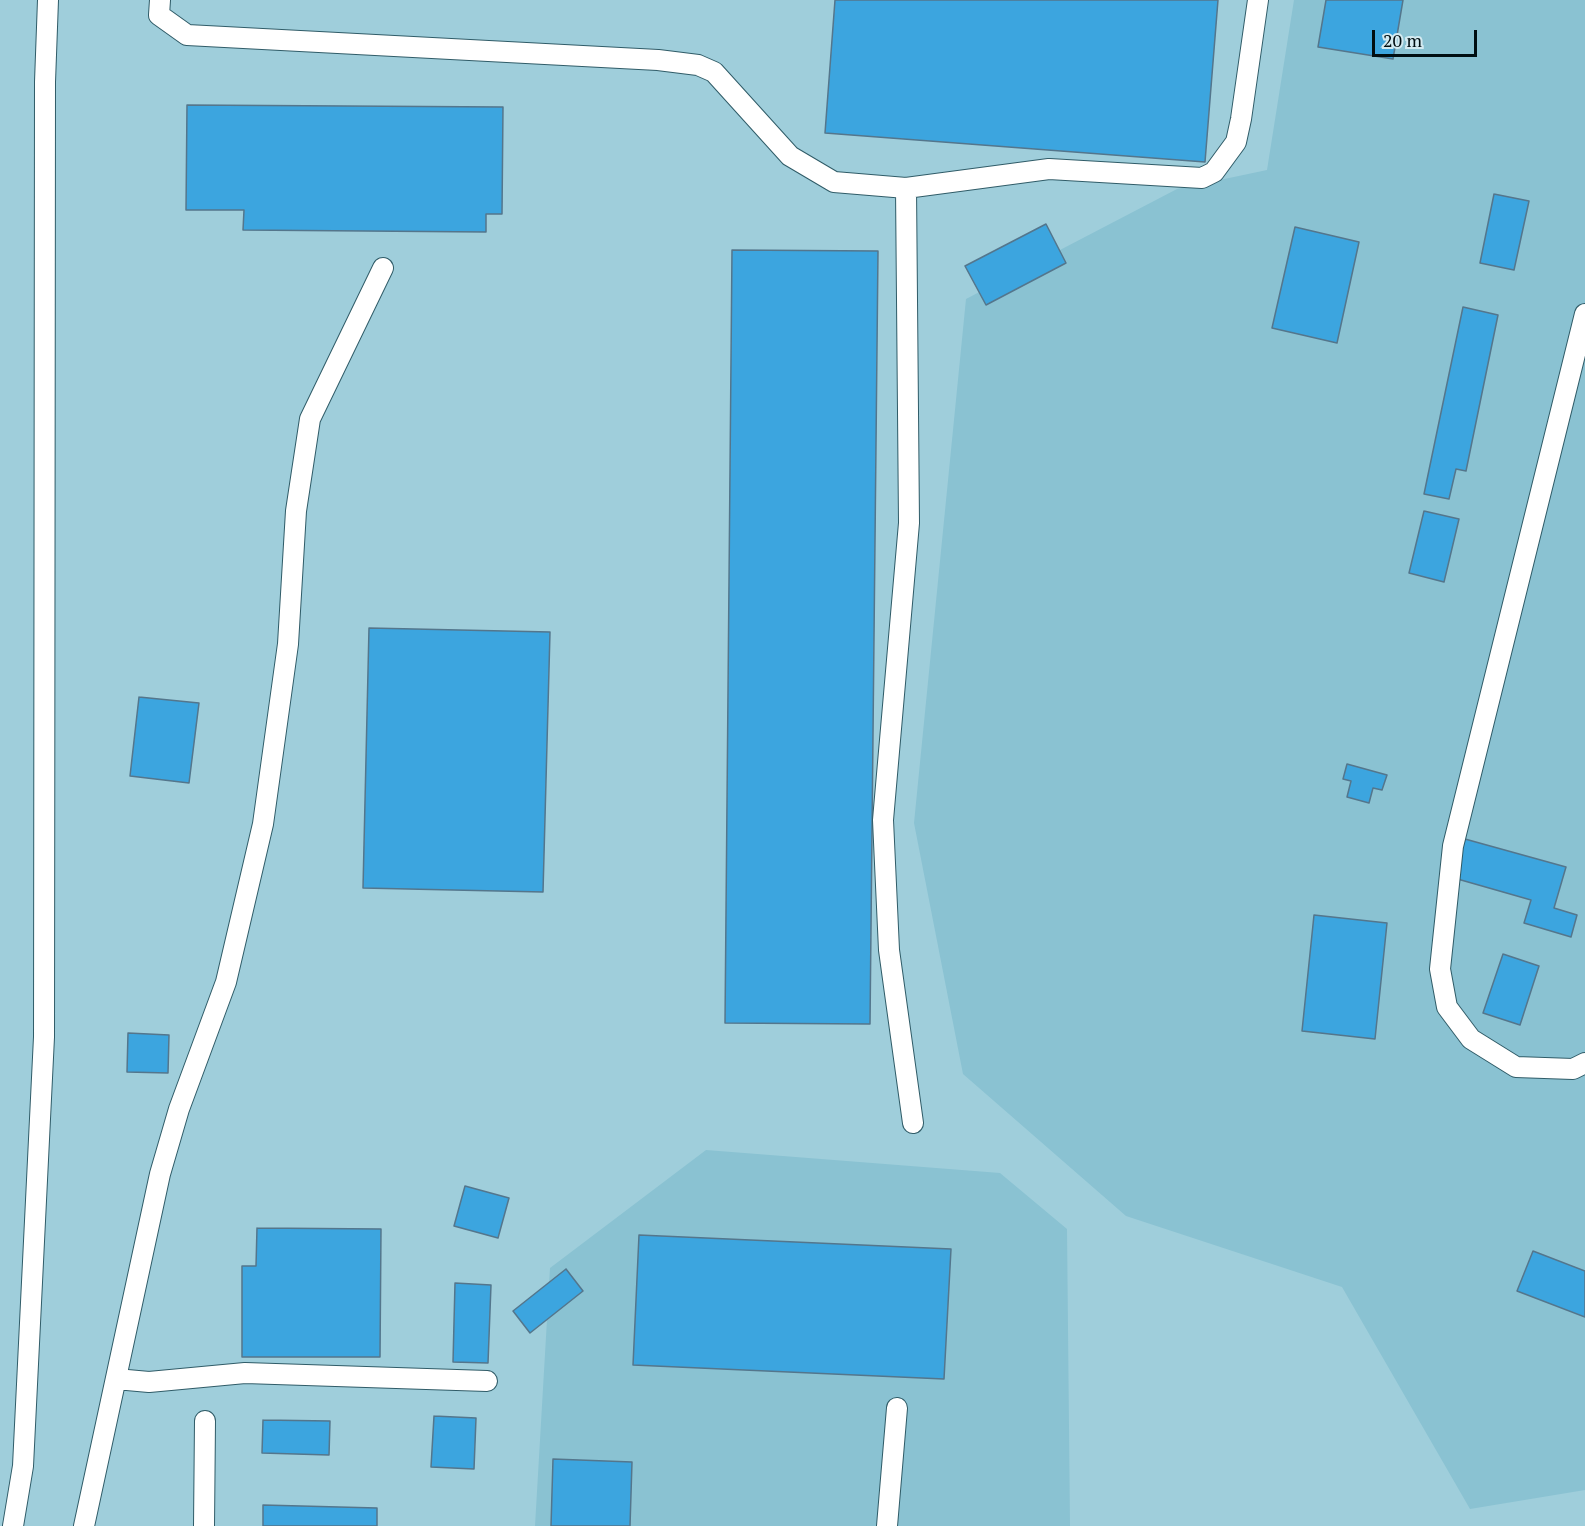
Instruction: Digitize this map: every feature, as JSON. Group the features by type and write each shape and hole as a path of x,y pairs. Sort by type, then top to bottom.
{"lane":[{"path":"12,1526 23,1466 44,1037 45,106 48,0"},
{"path":"160,0 159,15 187,35 658,60 698,65 714,72 790,156 834,182 906,188 1049,169 1202,178 1214,172 1236,142 1258,0"},
{"path":"906,188 909,523 883,820 889,950 913,1123"},
{"path":"84,1526 160,1174 179,1109 226,982 263,824 288,644 296,511 310,419 383,268"},
{"path":"1585,314 1453,846 1440,969 1447,1007 1471,1039 1516,1067 1573,1069 1585,1063"},
{"path":"116,1378 149,1382 245,1373 487,1381"},
{"path":"887,1526 897,1408"},
{"path":"204,1526 206,1421"}],"shaded area":[{"path":"1294,0 1585,0 1585,1490 1470,1509 1342,1287 1126,1216 963,1074 914,823 966,299 1177,189 1267,170"},
{"path":"706,1150 1000,1173 1067,1229 1070,1526 535,1526 550,1268"}],"building":[{"path":"835,0 1218,0 1205,162 825,133"},
{"path":"1326,0 1403,0 1393,59 1318,47"},
{"path":"187,105 503,107 502,214 486,214 486,232 243,230 244,210 186,210"},
{"path":"1494,194 1529,201 1514,270 1480,263"},
{"path":"1046,224 1066,263 986,305 965,266"},
{"path":"1295,227 1359,242 1337,343 1272,328"},
{"path":"732,250 878,251 870,1024 725,1023"},
{"path":"1463,307 1498,315 1466,471 1456,469 1449,499 1424,494"},
{"path":"1424,511 1459,519 1444,582 1409,573"},
{"path":"369,628 550,632 543,892 363,888"},
{"path":"139,697 199,703 189,783 130,776"},
{"path":"1347,764 1387,775 1382,790 1373,788 1369,803 1347,797 1351,781 1343,779"},
{"path":"1465,839 1566,867 1554,908 1577,915 1571,937 1524,923 1531,900 1454,878"},
{"path":"1314,915 1387,923 1375,1039 1302,1031"},
{"path":"1503,954 1539,966 1520,1025 1483,1013"},
{"path":"128,1033 169,1035 168,1073 127,1072"},
{"path":"465,1186 509,1198 498,1238 454,1226"},
{"path":"257,1228 381,1229 380,1357 242,1357 242,1266 256,1266"},
{"path":"639,1235 951,1249 944,1379 633,1365"},
{"path":"1533,1251 1585,1271 1585,1317 1517,1291"},
{"path":"566,1269 583,1291 530,1333 513,1311"},
{"path":"455,1283 491,1285 488,1363 453,1362"},
{"path":"434,1416 476,1418 474,1469 431,1467"},
{"path":"263,1420 330,1421 329,1455 262,1453"},
{"path":"553,1459 632,1462 630,1526 551,1526"},
{"path":"263,1505 377,1508 377,1526 263,1526"}]}
